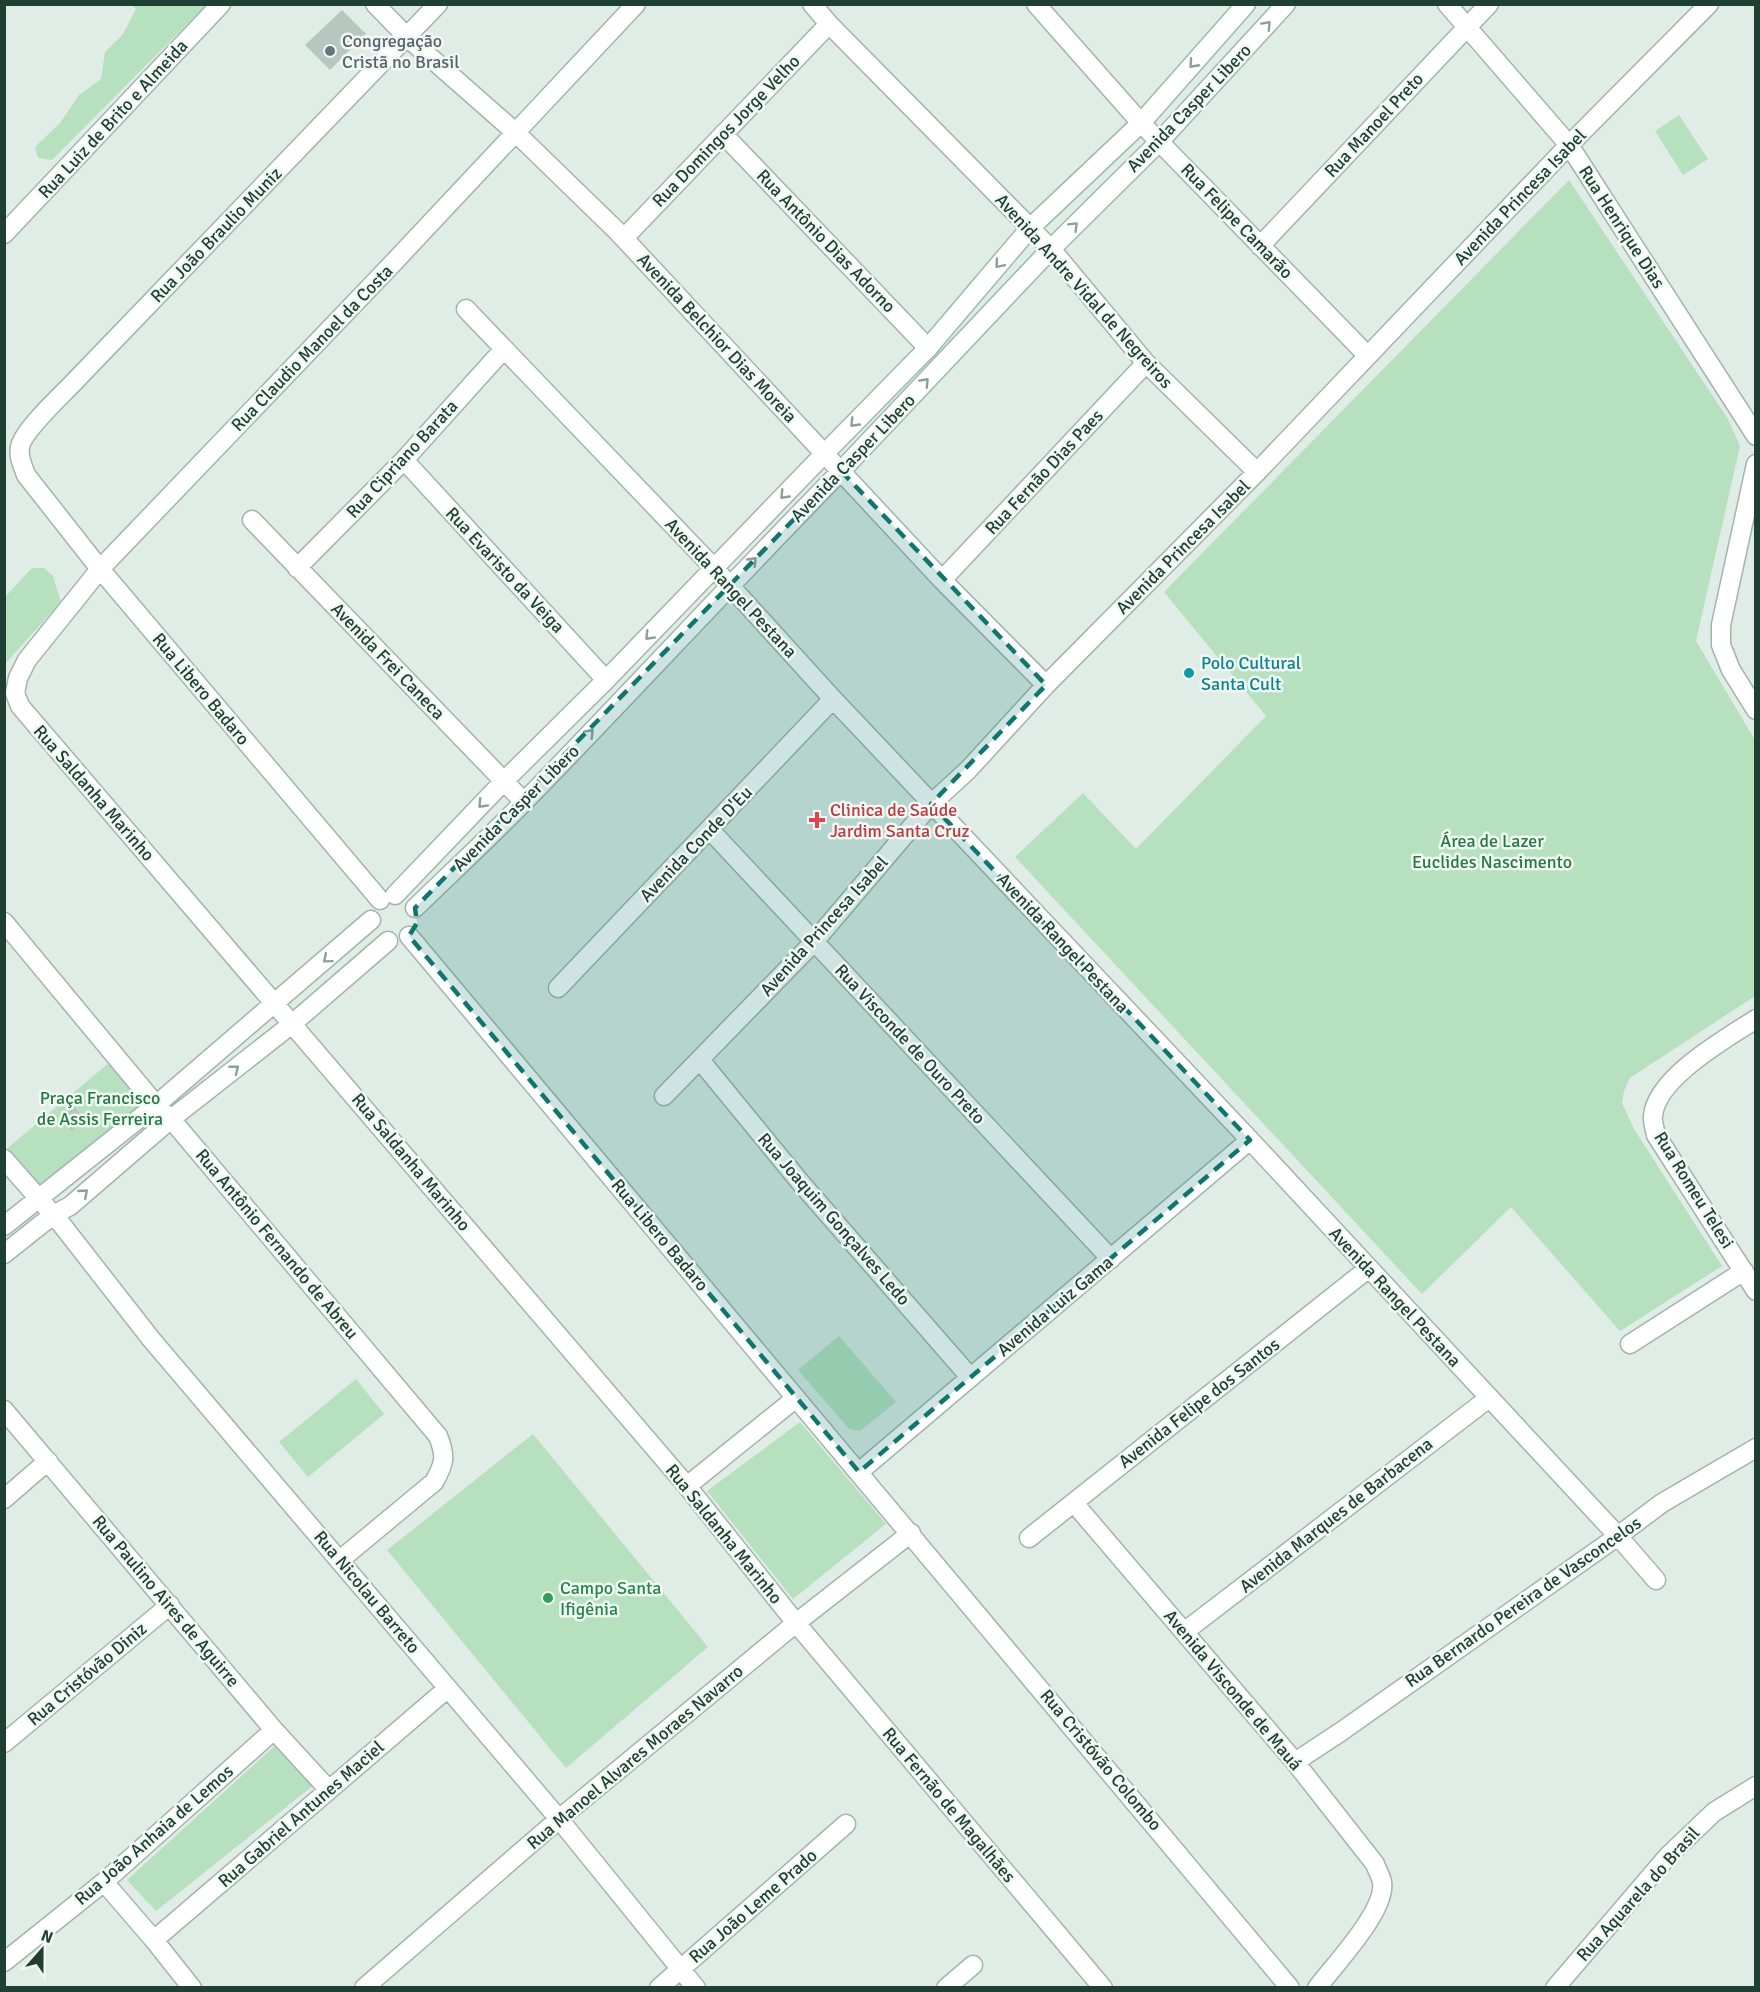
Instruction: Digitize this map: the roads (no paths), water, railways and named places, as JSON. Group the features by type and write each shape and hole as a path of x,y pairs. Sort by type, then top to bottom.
{"street":[{"name":"Rua Luiz de Brito e Almeida","path":"4,234 221,4"},
{"name":"Avenida Belchior Dias Moreia","path":"375,4 407,37 515,132 624,238 942,580 1046,685"},
{"name":"Rua João Braulio Muniz","path":"26,475 20,459 20,446 29,430 438,4"},
{"name":"Rua Claudio Manoel da Costa","path":"20,706 15,693 18,678 27,660 100,569 636,4"},
{"name":"Avenida Andre Vidal de Negreiros","path":"812,4 1051,249 1146,363 1257,472"},
{"name":"Rua Felipe Camarão","path":"1036,4 1141,123 1368,356"},
{"name":"Avenida Casper Libero","path":"415,908 524,802 674,646 729,585 842,471 1051,249 1160,141 1286,4"},
{"name":"Rua Henrique Dias","path":"1447,4 1569,145 1755,436"},
{"name":"Rua Manoel Preto","path":"1260,246 1489,4"},
{"name":"Avenida Princesa Isabel","path":"664,1096 814,942 931,804 968,770 1046,685 1257,472 1569,145 1709,4"},
{"name":"Avenida Casper Libero","path":"387,897 606,680 928,348 1030,228 1141,123 1245,5"},
{"name":"Rua Domingos Jorge Velho","path":"624,238 829,24"},
{"name":"Rua Antônio Dias Adorno","path":"723,134 928,348"},
{"name":"Avenida Rangel Pestana","path":"466,309 714,568 931,804 1250,1140 1618,1536 1656,1580"},
{"name":"Rua Cipriano Barata","path":"297,568 404,460 504,349"},
{"name":"Rua Fernão Dias Paes","path":"942,580 1146,363"},
{"name":"Rua Evaristo da Veiga","path":"404,460 606,680"},
{"path":"1755,464 1721,625 1721,645 1731,670 1755,710"},
{"name":"Rua Libero Badaro","path":"26,475 100,569 387,897"},
{"name":"Avenida Frei Caneca","path":"252,520 524,802"},
{"name":"Avenida Conde D'Eu","path":"558,988 833,699"},
{"name":"Rua Saldanha Marinho","path":"20,706 687,1486 796,1623"},
{"name":"Rua Visconde de Ouro Preto","path":"710,830 1111,1259"},
{"path":"4,1254 53,1215 69,1206 171,1119 292,1024 388,941 403,940 410,936 417,923 415,908 405,897 387,897 372,909 371,920 375,932 388,941"},
{"path":"4,1226 156,1105 371,920"},
{"name":"Rua Antônio Fernando de Abreu","path":"4,922 156,1105 171,1119 438,1436 445,1453 442,1469 434,1482 340,1560"},
{"name":"Rua Libero Badaro","path":"410,936 911,1533"},
{"name":"Rua Romeu Telesi","path":"1755,1019 1700,1055 1663,1090 1652,1118 1656,1135 1755,1291"},
{"name":"Rua Joaquim Gonçalves Ledo","path":"700,1060 800,1182 970,1377"},
{"name":"Avenida Luiz Gama","path":"859,1472 1250,1140"},
{"name":"Rua Nicolau Barreto","path":"4,1160 53,1215 152,1339 559,1819 696,1988"},
{"name":"Avenida Felipe dos Santos","path":"1029,1538 1369,1268"},
{"path":"1630,1344 1744,1271"},
{"path":"687,1486 796,1398"},
{"name":"Avenida Marques de Barbacena","path":"1184,1632 1489,1398"},
{"name":"Rua Paulino Aires de Aguirre","path":"4,1410 274,1730 329,1790"},
{"name":"Rua Bernardo Pereira de Vasconcelos","path":"1295,1762 1662,1503 1755,1448"},
{"path":"4,1499 48,1461"},
{"name":"Avenida Visconde de Mauá","path":"1074,1503 1295,1762 1375,1864 1383,1883 1380,1903 1317,1988"},
{"name":"Rua Manoel Alvares Moraes Navarro","path":"364,1988 559,1819 796,1623 911,1533"},
{"name":"Rua Cristóvão Colombo","path":"911,1533 1290,1988"},
{"name":"Rua Cristóvão Diniz","path":"4,1743 170,1605"},
{"name":"Rua Fernão de Magalhães","path":"796,1623 1102,1988"},
{"name":"Rua Gabriel Antunes Maciel","path":"154,1940 448,1688"},
{"name":"Rua João Anhaia de Lemos","path":"4,1962 104,1882 274,1730"},
{"name":"Rua Aquarela do Brasil","path":"1555,1988 1667,1857 1714,1812 1755,1786"},
{"name":"Rua João Leme Prado","path":"659,1988 846,1824"},
{"path":"104,1882 192,1988"},
{"path":"946,1988 974,1965"}],"place":[{"name":"Congregação Cristã no Brasil","path":"330,51"},
{"name":"Polo Cultural Santa Cult","path":"1189,673"},
{"name":"Clinica de Saúde Jardim Santa Cruz","path":"817,820"},
{"name":"Campo Santa Ifigênia","path":"548,1598"}],"park label":[{"name":"Área de Lazer Euclides Nascimento","path":"1492,851"},
{"name":"Praça Francisco de Assis Ferreira","path":"100,1108"}]}
